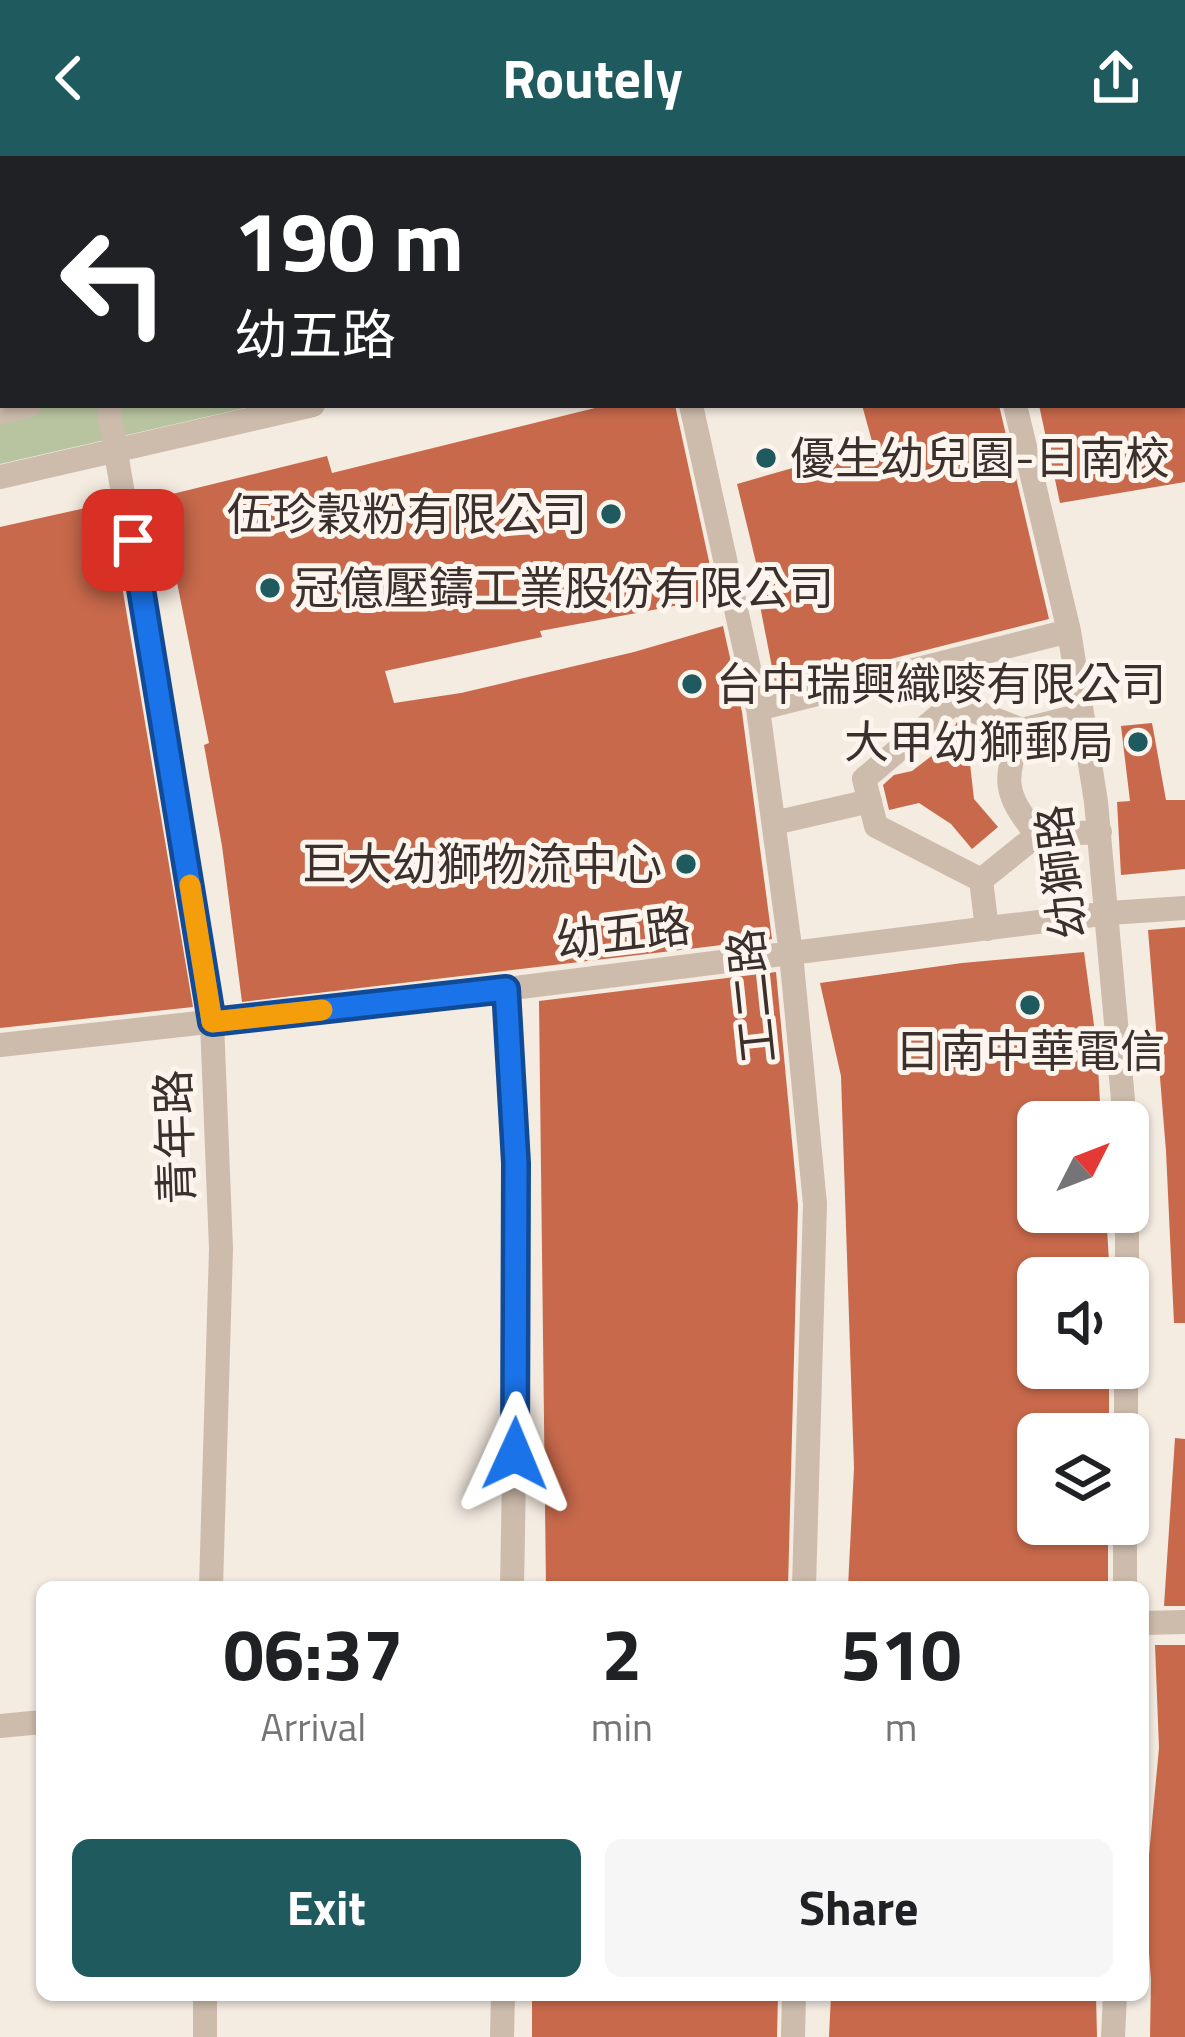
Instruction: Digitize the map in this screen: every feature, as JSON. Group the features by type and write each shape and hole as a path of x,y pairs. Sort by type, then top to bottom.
{"street":[{"name":"青年路","path":"109,408 212,1022 221,1249 211,1581"},
{"path":"0,477 301,408"},
{"name":"工二路","path":"692,408 758,709 791,954 815,1204 804,1581"},
{"name":"幼獅路","path":"1016,408 1069,631 1100,832 1123,1101"},
{"path":"758,709 1069,631"},
{"path":"946,662 953,703"},
{"path":"953,703 1022,730 1082,716"},
{"path":"953,703 864,779 876,826 981,880"},
{"path":"1022,730 1009,765 1012,805 1037,835"},
{"path":"774,823 870,801"},
{"path":"981,880 1037,835 1100,832"},
{"path":"981,880 987,929"},
{"name":"幼五路","path":"0,1045 506,989 1109,913 1185,908"},
{"path":"506,989 516,1163 518,1320 512,1581"},
{"path":"1125,1545 1125,1581"},
{"path":"1149,1623 1185,1622"},
{"path":"0,1726 36,1723"},
{"path":"205,2001 205,2037"},
{"path":"502,2037 503,2001"},
{"path":"793,2037 794,2001"},
{"path":"1113,2037 1114,2001"}],"green space":[{"path":"0,408 245,408 0,464"}],"building":[{"path":"595,408 676,408 717,598 540,631 542,637 385,671 394,703 461,693 723,626 742,712 772,939 242,1002 204,745 209,743 160,497 327,456 332,473"},
{"path":"863,408 1000,408 1049,619 776,688 755,580 760,579 737,484 873,445"},
{"path":"1040,408 1185,408 1185,482 1060,503"},
{"path":"108,503 193,1007 0,1028 0,527"},
{"path":"957,722 984,733 970,764 974,799 998,827 972,849 951,824 919,803 889,810 883,785 942,748"},
{"path":"1152,723 1166,800 1185,800 1185,869 1121,875 1117,802 1130,801 1121,726"},
{"path":"1185,927 1185,1323 1174,1323 1148,930"},
{"path":"1084,952 1100,1101 1017,1101 1017,1233 1107,1233 1109,1257 1017,1257 1017,1389 1109,1389 1109,1413 1017,1413 1017,1545 1108,1545 1108,1581 848,1581 854,1468 841,1076 820,983"},
{"path":"776,972 798,1205 788,1581 546,1581 539,1001"},
{"path":"1175,1438 1185,1439 1185,1606 1164,1606"},
{"path":"1155,1645 1185,1645 1185,2037 1150,2037 1149,1855 1159,1748"},
{"path":"532,2001 778,2001 777,2037 532,2037"},
{"path":"831,2001 1096,2001 1097,2037 829,2037"}],"slow traffic":[{"path":"190,885 212,1022 322,1010"}],"place":[{"name":"優生幼兒園-日南校","path":"766,458"},
{"name":"伍珍穀粉有限公司","path":"611,514"},
{"name":"冠億壓鑄工業股份有限公司","path":"270,588"},
{"name":"台中瑞興織嘜有限公司","path":"692,684"},
{"name":"大甲幼獅郵局","path":"1138,742"},
{"name":"巨大幼獅物流中心","path":"686,864"},
{"name":"日南中華電信","path":"1030,1005"}],"route":[{"path":"133,540 212,1022 506,989 516,1163 515,1454"}]}
